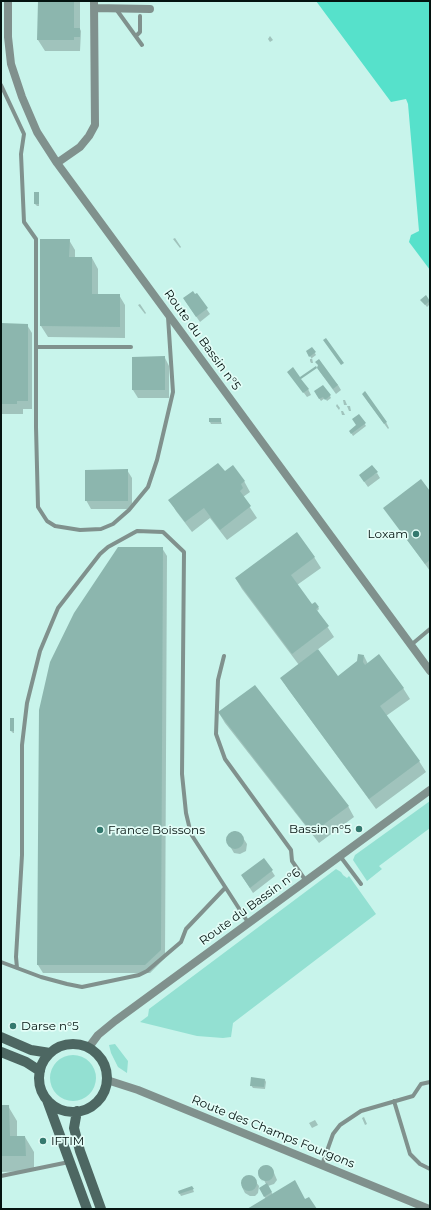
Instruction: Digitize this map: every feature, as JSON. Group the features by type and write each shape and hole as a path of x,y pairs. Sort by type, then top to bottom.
{"main road":[{"path":"1,1037 31,1050 50,1053"},
{"path":"46,1098 55,1106 65,1111 77,1111 88,1108 98,1101 105,1091 107,1080 103,1061 97,1053 89,1047 79,1044 69,1044 58,1047 43,1061 40,1071 40,1085 87,1209"},
{"path":"1,1052 26,1062 40,1071"},
{"path":"77,1111 74,1128 80,1151 101,1209"}],"street":[{"name":"Route du Bassin n°5","path":"8,1 8,37 12,64 22,97 36,132 167,314 430,670"},
{"path":"57,163 80,146 89,136 95,125 94,4 116,8 150,9"},
{"name":"Route du Bassin n°6","path":"89,1047 98,1035 115,1021 430,790"},
{"name":"Route des Champs Fourgons","path":"107,1080 138,1090 429,1209"}],"lane":[{"path":"116,8 142,45"},
{"path":"136,36 140,32 140,16"},
{"path":"1,85 24,134 21,154 24,222 36,239 36,428 38,507 47,521 55,526 80,530 101,528 113,524 129,510 148,486 157,460 173,392 167,314"},
{"path":"36,348 131,347"},
{"path":"17,968 16,957 22,855 22,745 27,704 40,651 58,608 100,554 108,547 137,531 163,532 184,552 182,774 186,813 191,834 248,924"},
{"path":"411,645 430,629"},
{"path":"224,656 218,680 216,734 225,759 291,850 292,861 306,881"},
{"path":"340,856 361,884"},
{"path":"1,962 41,977 82,987 140,975 147,971 180,942 186,929 225,888"},
{"path":"322,1165 333,1134 340,1125 361,1111 413,1096 421,1084 430,1082"},
{"path":"394,1102 410,1154 420,1164 430,1169"},
{"path":"1,1176 70,1162"}],"shaded area":[{"path":"316,1 430,1 430,270 409,242 411,235 419,231 408,104 406,99 391,102"},
{"path":"430,801 430,828 379,866 382,869 367,881 353,860 355,855"},
{"path":"336,869 347,878 349,876 376,914 233,1023 231,1037 223,1038 197,1036 140,1022 148,1016 149,1009"},
{"path":"115,1044 128,1061 127,1073 118,1067 111,1053 109,1045"},
{"path":"73,1055 86,1059 92,1065 96,1078 92,1091 86,1097 73,1101 60,1097 54,1091 50,1078 54,1065 60,1059"}],"building":[{"path":"38,1 74,1 74,28 80,28 80,37 74,37 74,40 37,40"},
{"path":"34,192 39,192 39,204 34,204"},
{"path":"40,239 70,239 69,257 92,257 92,294 120,294 120,327 40,326"},
{"path":"193,291 195,294 197,293 208,308 196,317 183,298"},
{"path":"426,295 430,301 425,305 420,300"},
{"path":"1,323 28,324 28,401 17,401 17,404 1,404"},
{"path":"326,338 344,363 341,365 323,340"},
{"path":"312,347 316,352 309,357 306,351"},
{"path":"165,356 165,390 132,390 132,357"},
{"path":"319,359 338,385 333,389 317,368 318,365 315,362"},
{"path":"316,366 317,368 301,379 309,389 303,393 287,372 293,367 300,377"},
{"path":"323,385 331,395 325,400 323,397 319,399 314,391"},
{"path":"365,391 387,422 384,424 362,394"},
{"path":"359,414 366,423 351,434 349,431 356,425 352,419"},
{"path":"209,418 221,418 221,422 209,422"},
{"path":"218,463 225,471 233,465 245,481 241,484 243,488 240,491 251,506 220,530 204,508 185,522 168,500"},
{"path":"372,465 378,472 364,482 359,475"},
{"path":"128,469 128,501 85,501 85,470"},
{"name":"Loxam","path":"421,479 430,491 430,560 425,564 383,508"},
{"path":"297,532 315,557 291,575 312,604 315,602 319,607 316,609 329,626 292,654 235,578"},
{"name":"France Boissons","path":"118,547 163,547 161,950 145,965 37,965 39,710 50,662 74,613"},
{"path":"318,649 338,676 357,661 358,654 364,655 363,662 365,665 379,654 404,688 380,706 420,761 369,799 280,678"},
{"path":"255,685 349,806 312,833 218,712"},
{"path":"10,718 14,718 14,731 10,731"},
{"path":"231,831 239,831 244,836 242,847 239,849 231,849 226,844 226,836"},
{"path":"264,858 273,870 250,888 241,875"},
{"path":"251,1077 265,1079 264,1087 250,1086"},
{"path":"1,1105 9,1105 10,1136 25,1136 26,1156 1,1156"},
{"path":"263,1165 269,1165 274,1170 272,1179 269,1181 263,1181 258,1176 258,1170"},
{"path":"246,1175 252,1175 257,1180 255,1189 252,1191 246,1191 241,1186 241,1180"},
{"path":"295,1180 305,1199 309,1197 317,1209 247,1209"},
{"path":"267,1183 272,1192 264,1197 259,1188"},
{"path":"192,1186 194,1189 179,1194 178,1191"}],"place":[{"name":"Loxam","path":"416,534"},
{"name":"Bassin n°5","path":"359,829"},
{"name":"France Boissons","path":"100,830"},
{"name":"Darse n°5","path":"13,1026"},
{"name":"IFTIM","path":"43,1141"}]}
